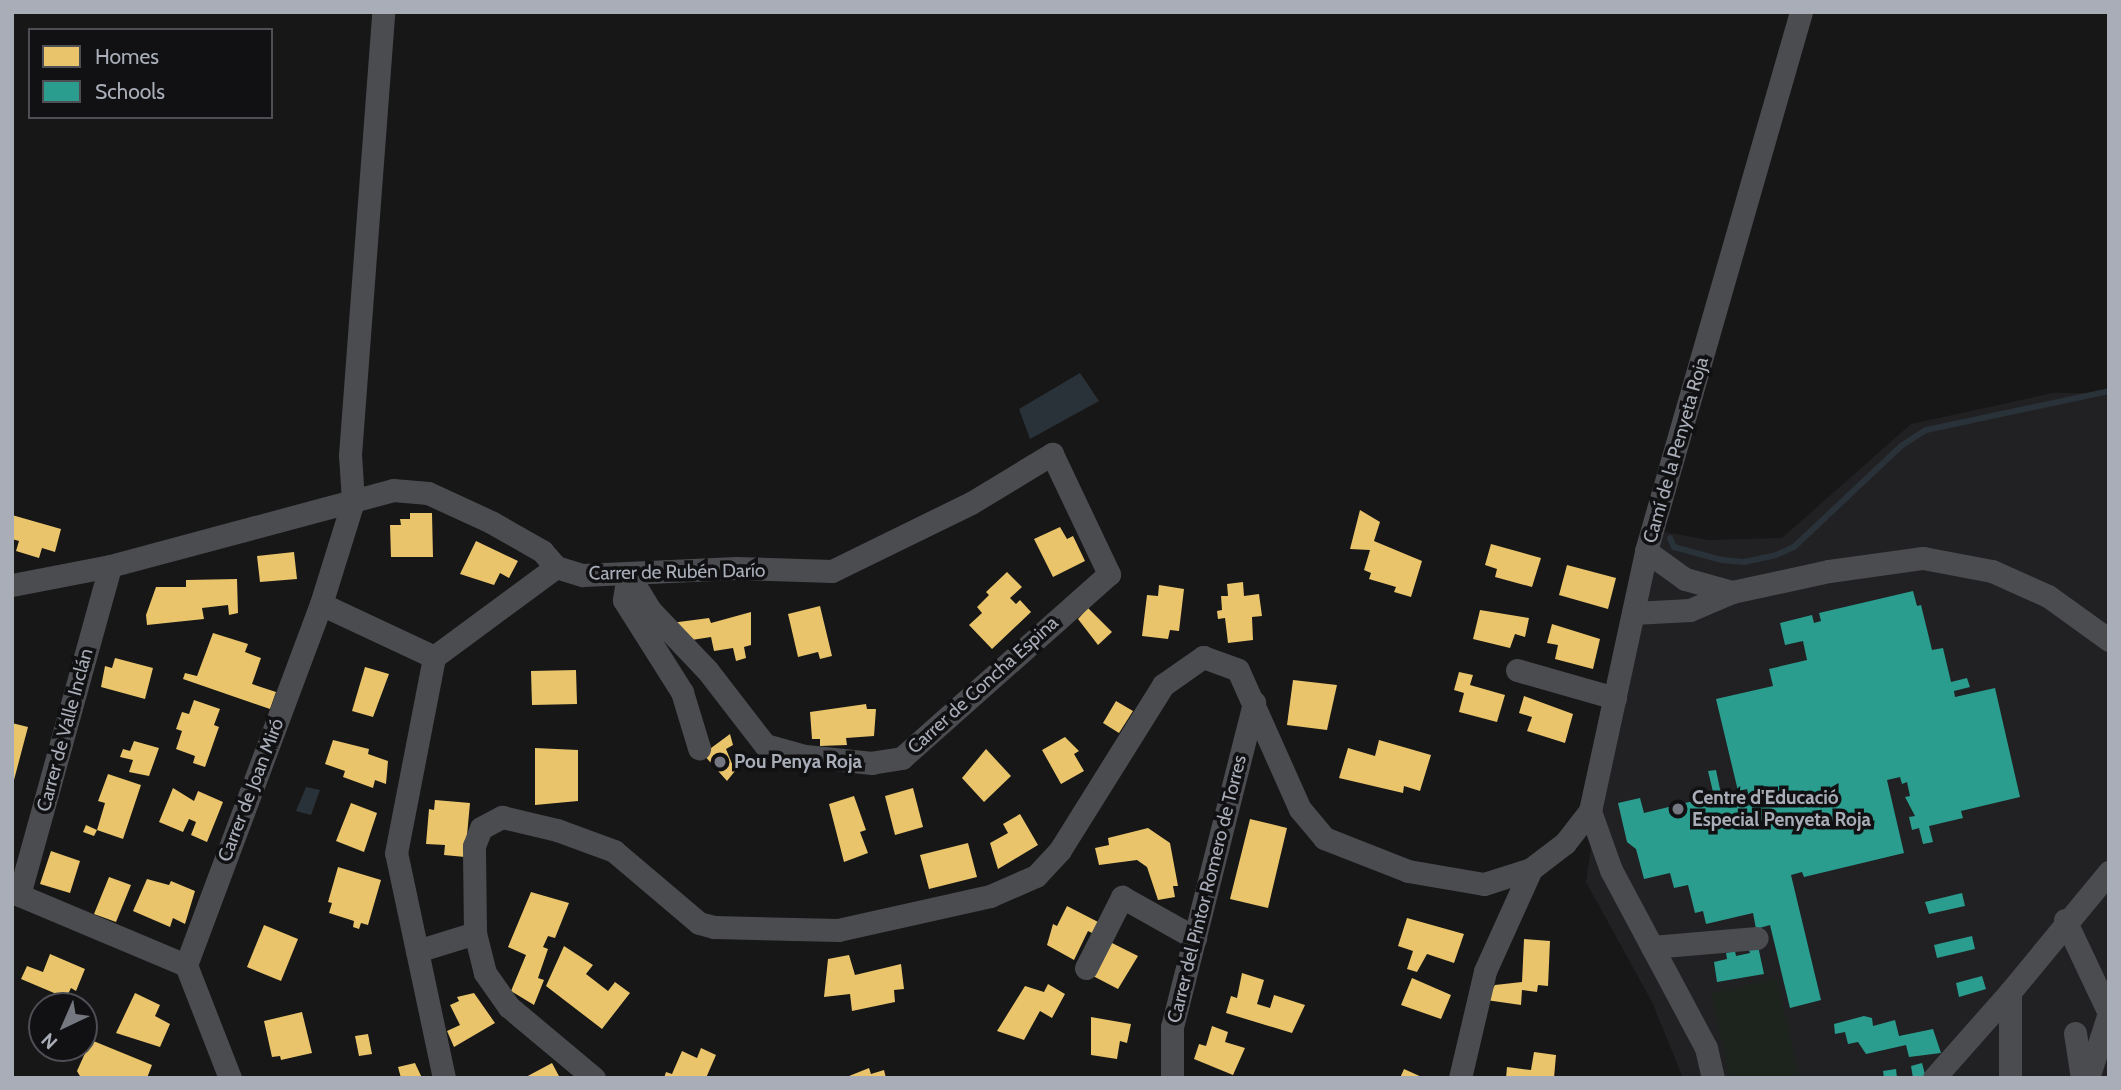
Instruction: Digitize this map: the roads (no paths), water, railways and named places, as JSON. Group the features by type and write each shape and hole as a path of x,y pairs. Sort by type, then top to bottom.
{"street":[{"path":"353,500 350,455 383,12"},
{"name":"Camí de la Penyeta Roja","path":"1531,869 1572,836 1590,811 1646,551 1801,12"},
{"name":"Carrer de Rubén Darío","path":"12,585 110,566 393,491 428,493 491,522 542,551 556,567 583,575 736,568 832,571 971,503 1052,454"},
{"name":"Carrer de Concha Espina","path":"628,573 650,610 707,670 765,745 805,756 872,763 902,758 1109,574 1052,454"},
{"name":"Carrer de Joan Miró","path":"186,965 321,604 353,500"},
{"path":"1646,551 1685,579 1732,592"},
{"path":"1633,613 1690,610 1732,592 1829,571 1923,558 1992,572 2048,596 2109,640"},
{"name":"Carrer de Valle Inclán","path":"16,893 110,566"},
{"path":"444,1078 396,853 434,657 556,567"},
{"path":"628,573 624,600 682,692 699,748"},
{"path":"321,604 434,657"},
{"path":"594,1078 495,991 485,974 475,933 474,846 481,828 502,817 557,830 614,852 699,923 714,928 838,930 990,897 1036,876 1060,850 1163,685 1203,657 1238,670 1300,809 1324,838 1408,871 1484,884 1531,869"},
{"path":"1517,670 1615,698"},
{"name":"Carrer del Pintor Romero de Torres","path":"1172,1078 1172,1027 1254,702"},
{"path":"1590,811 1611,870 1706,1048 1713,1078"},
{"path":"1460,1078 1485,971 1531,869"},
{"path":"1934,1078 2010,992 2066,920 2109,872"},
{"path":"16,893 186,965 230,1078"},
{"path":"1086,968 1122,897 1195,938"},
{"path":"2066,920 2109,1013 2088,1078"},
{"path":"417,951 475,933"},
{"path":"1652,947 1757,938"},
{"path":"2010,992 2010,1078"},
{"path":"2075,1033 2081,1078"}],"waterway":[{"path":"1670,538 1674,547 1722,560 1744,562 1776,555 1794,547 1901,446 1926,430 2109,391"}],"place":[{"name":"Pou Penya Roja","path":"720,762"},
{"name":"Centre d'Educació Especial Penyeta Roja","path":"1678,809"}]}
